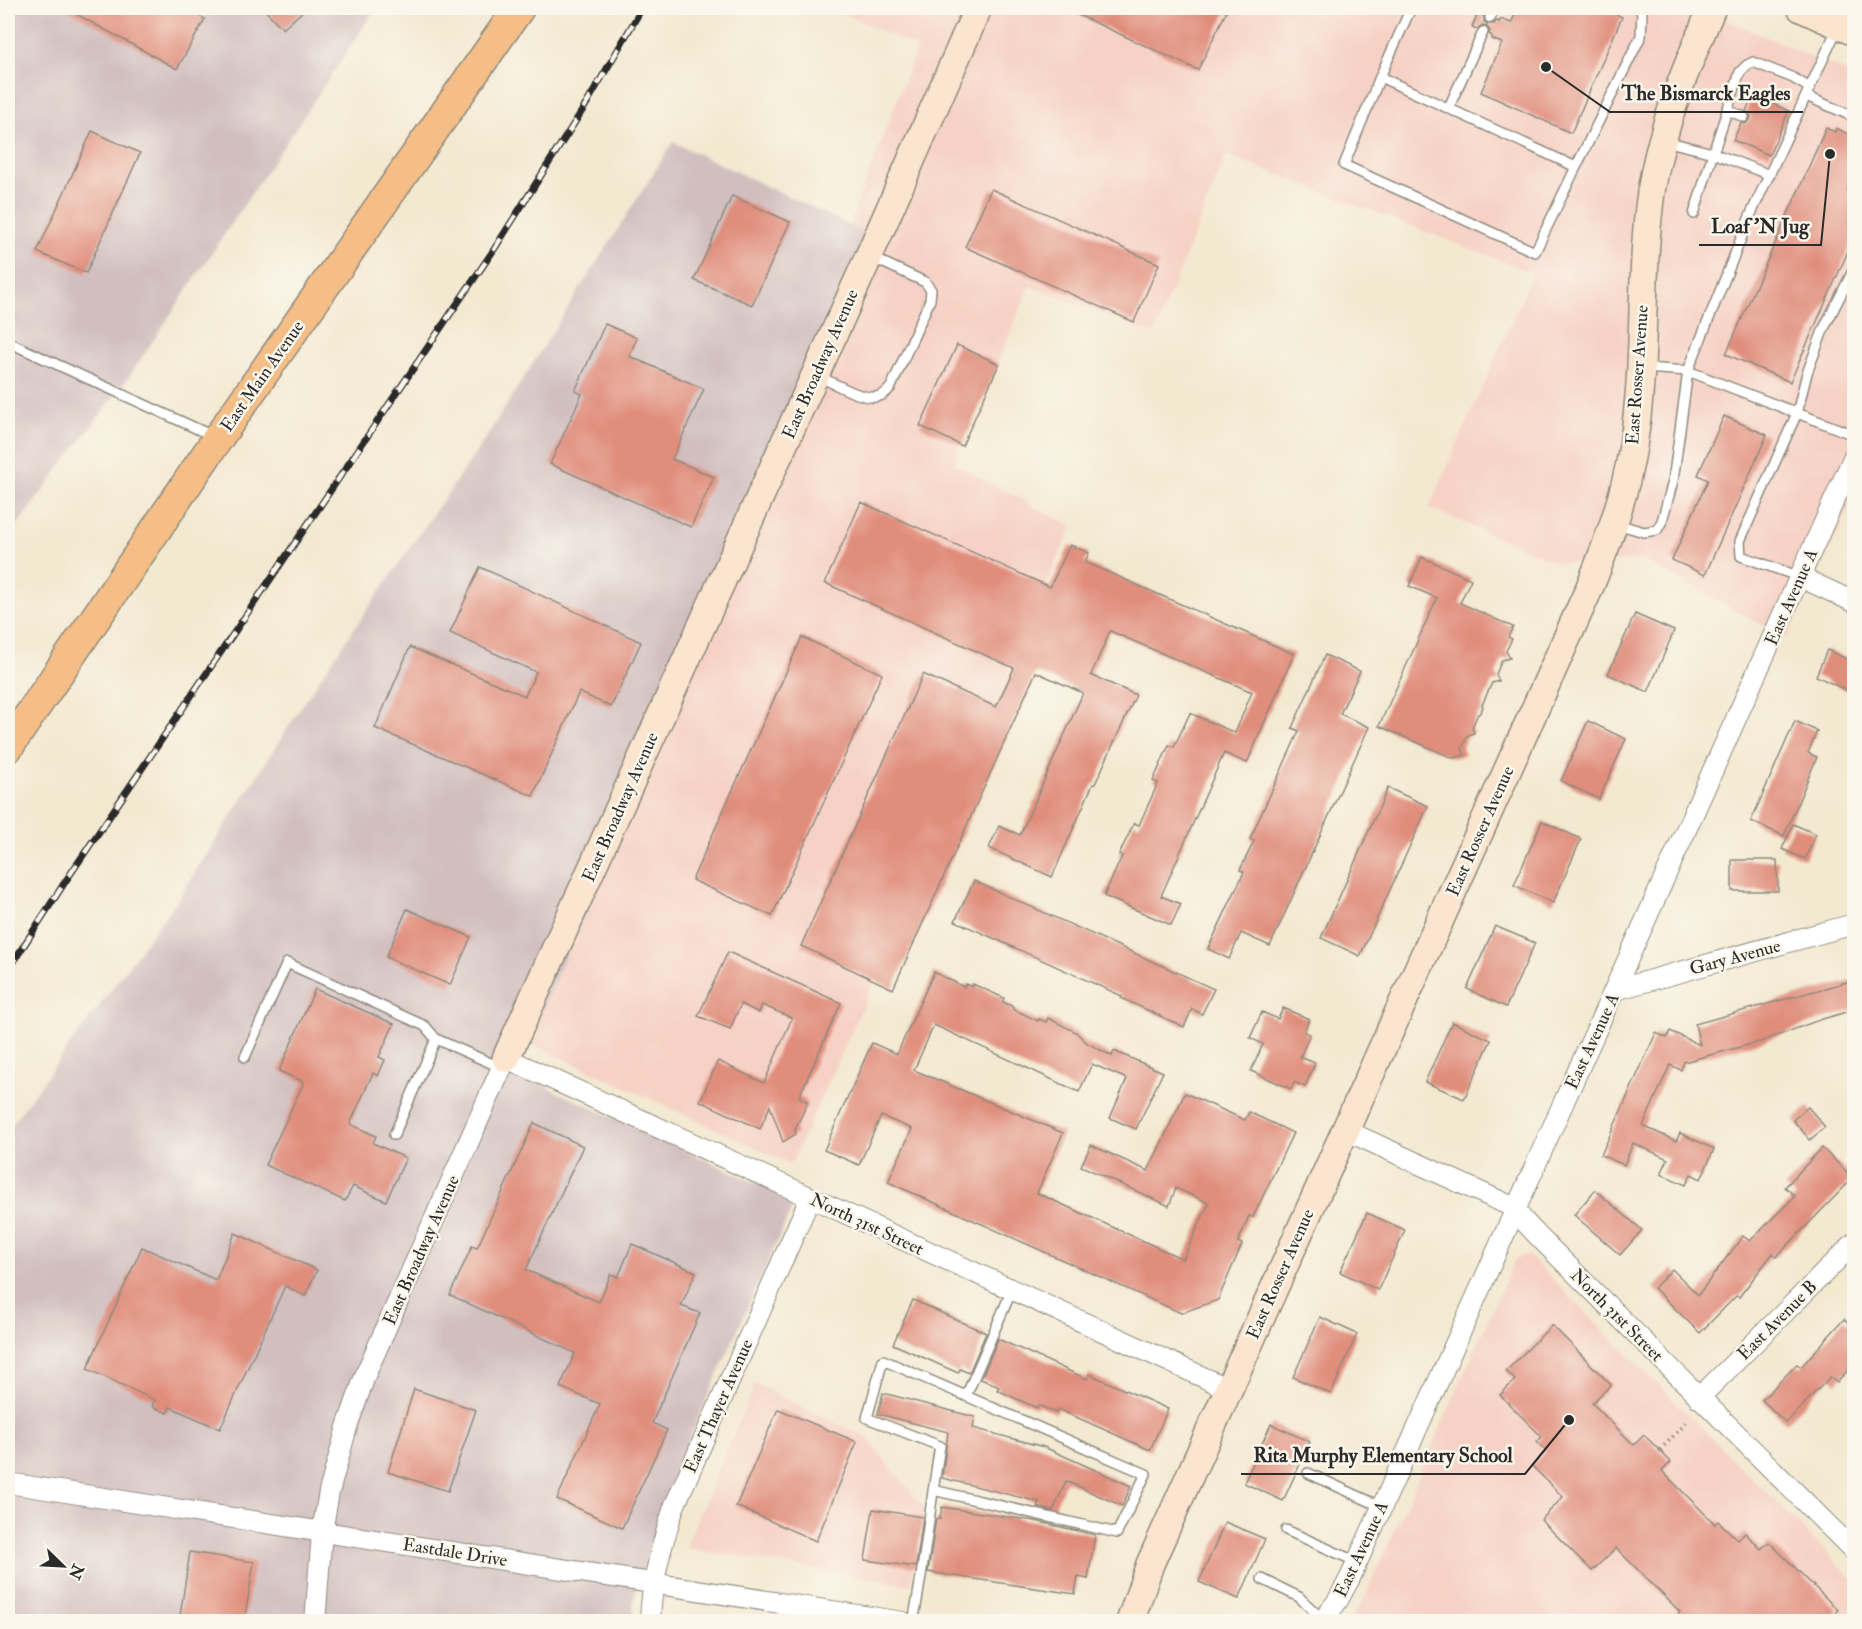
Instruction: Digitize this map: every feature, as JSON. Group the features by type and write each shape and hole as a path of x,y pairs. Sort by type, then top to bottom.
{"main road":[{"name":"East Main Avenue","path":"8,747 218,438 519,8"}],"street":[{"name":"East Broadway Avenue","path":"315,1622 322,1532 338,1457 366,1373 869,256 978,8"},
{"name":"East Rosser Avenue","path":"1130,1622 1150,1564 1589,589 1614,523 1633,444 1640,368 1647,225 1652,190 1662,140 1675,97 1712,8"},
{"path":"1801,8 1847,28"},
{"name":"East Avenue A","path":"1323,1621 1338,1600 1357,1562 1854,456"},
{"path":"1800,577 1854,602"},
{"name":"Gary Avenue","path":"1615,990 1854,924"},
{"name":"North 31st Street","path":"504,1063 810,1198 1228,1389"},
{"name":"North 31st Street","path":"1345,1130 1515,1208 1533,1231 1854,1551"},
{"name":"East Thayer Avenue","path":"650,1622 654,1582 674,1507 810,1198"},
{"name":"East Avenue B","path":"1699,1398 1854,1243"},
{"name":"Eastdale Drive","path":"8,1483 903,1622"}],"lane":[{"path":"1411,8 1344,165 1535,252 1641,36 1642,12 1640,8"},
{"path":"1490,18 1494,8"},
{"path":"1614,523 1644,532 1657,530 1662,521 1673,481 1688,371 1750,216 1770,175 1783,136 1847,28"},
{"path":"1449,107 1483,32"},
{"path":"1694,214 1740,72 1747,65 1753,62 1793,78 1808,92 1854,117"},
{"path":"1380,77 1576,167"},
{"path":"1727,110 1744,117"},
{"path":"1662,140 1713,153 1770,175"},
{"path":"815,375 867,397 880,396 891,387 930,300 931,290 925,282 869,256"},
{"path":"1800,577 1741,556 1740,541 1797,413 1807,373 1824,328 1854,269"},
{"path":"8,342 218,438"},
{"path":"1640,368 1688,371 1854,435"},
{"path":"245,1057 287,963 425,1026 436,1039 504,1063"},
{"path":"394,1135 436,1039"},
{"path":"966,1396 1012,1290"},
{"path":"913,1622 919,1591 933,1490 940,1446 867,1418 883,1360 1146,1474 1117,1533 933,1490"},
{"path":"1308,1473 1382,1507"},
{"path":"1286,1530 1357,1562"},
{"path":"1262,1579 1299,1597 1323,1621"}],"path":[{"path":"1660,1450 1686,1423"}],"shaded area":[{"path":"8,8 376,8 130,375 8,537"},
{"path":"833,8 1699,8 1854,75 1854,498 1787,638 1642,560 1558,563 1429,508 1533,273 1226,155 1154,334 1030,286 954,464 1072,526 871,988 791,1164 528,1042 884,242 849,225 917,48"},
{"path":"673,142 885,242 514,1072 795,1201 676,1468 634,1597 633,1621 8,1622 8,1129 178,899 316,684 483,442"},
{"path":"1528,1255 1854,1580 1854,1621 1349,1622 1365,1597 1515,1259"},
{"path":"755,1384 867,1438 925,1509 911,1585 685,1548"}],"building":[{"path":"65,8 183,8 205,19 177,69"},
{"path":"263,8 306,8 283,29"},
{"path":"1063,8 1228,8 1198,70"},
{"path":"1518,8 1617,8 1614,13 1622,17 1571,133 1481,92 1502,43 1492,39 1486,26 1482,25 1477,29 1472,27 1478,13 1484,16 1484,22 1488,24 1494,24 1501,19 1511,23"},
{"path":"1753,95 1789,111 1769,155 1733,140 1741,123 1745,124 1750,120 1751,116 1746,111"},
{"path":"1826,128 1835,132 1836,128 1854,137 1854,174 1847,190 1854,194 1854,238 1790,382 1726,354"},
{"path":"92,131 140,153 86,273 37,252"},
{"path":"991,189 1159,264 1134,322 965,247"},
{"path":"732,196 790,222 752,305 694,280"},
{"path":"605,324 637,338 629,356 704,389 672,459 714,477 691,527 550,464 582,394 575,391"},
{"path":"957,345 999,364 962,446 920,426"},
{"path":"1724,416 1767,435 1705,575 1672,560 1708,480 1698,475"},
{"path":"861,502 1050,587 1070,545 1089,553 1085,562 1294,654 1247,763 1224,753 1161,896 1181,904 1171,925 1104,896 1134,823 1139,825 1158,783 1153,781 1169,745 1174,747 1190,713 1235,733 1252,692 1110,631 1091,675 1136,695 1052,877 989,848 999,826 1020,835 1083,693 1036,672 893,989 801,946 923,674 996,707 1014,668 825,583"},
{"path":"1422,557 1471,579 1460,603 1513,627 1508,637 1512,639 1506,651 1510,658 1502,660 1496,674 1499,681 1492,683 1472,727 1474,733 1468,735 1462,748 1465,755 1453,758 1379,726 1437,598 1409,586"},
{"path":"480,567 641,642 611,707 579,692 533,796 375,728 410,647 525,696 536,672 450,633"},
{"path":"1635,614 1674,631 1648,692 1608,674"},
{"path":"802,637 882,674 772,916 692,880"},
{"path":"1827,650 1854,662 1854,694 1816,676"},
{"path":"1325,655 1360,671 1340,714 1369,727 1270,946 1241,933 1229,959 1208,949 1244,872 1240,870 1254,841 1250,839 1299,731 1292,728"},
{"path":"1588,721 1626,739 1599,799 1561,781"},
{"path":"1795,721 1817,731 1808,753 1817,757 1784,836 1751,821"},
{"path":"1388,788 1428,806 1360,956 1321,938"},
{"path":"1542,821 1581,839 1553,903 1514,885"},
{"path":"1793,824 1816,834 1805,859 1782,849"},
{"path":"1732,860 1777,860 1778,891 1732,891"},
{"path":"974,881 1214,989 1202,1014 1192,1009 1184,1027 1121,998 1122,996 955,921"},
{"path":"407,909 471,937 450,985 386,957"},
{"path":"1495,926 1535,943 1506,1007 1467,989"},
{"path":"728,952 841,1003 799,1097 808,1102 795,1129 796,1134 783,1142 770,1106 760,1129 700,1101 718,1061 764,1083 792,1018 762,1005 759,1013 741,1004 730,1029 698,1016"},
{"path":"934,972 964,987 966,984 972,987 973,984 1004,998 1003,1002 1012,1006 1013,1009 1038,1021 1039,1019 1046,1022 1048,1018 1076,1032 1087,1043 1112,1056 1114,1051 1163,1072 1136,1129 1110,1118 1127,1079 1092,1064 1079,1092 934,1025 914,1070 1063,1133 1037,1193 1183,1259 1209,1203 1176,1188 1169,1206 1081,1166 1091,1145 1148,1171 1185,1093 1245,1120 1249,1112 1293,1133 1253,1217 1249,1216 1238,1242 1242,1244 1218,1300 1181,1313 888,1182 912,1129 881,1116 859,1165 824,1150 872,1043 897,1054"},
{"path":"1854,980 1854,1010 1819,1020 1763,1041 1684,1062 1681,1070 1670,1065 1643,1126 1676,1141 1680,1133 1714,1149 1701,1179 1691,1174 1686,1185 1661,1174 1668,1159 1633,1143 1624,1165 1601,1155 1656,1033 1667,1038 1670,1031 1700,1045 1695,1024"},
{"path":"315,989 394,1024 379,1057 385,1060 378,1076 373,1073 350,1124 376,1136 373,1143 406,1158 386,1201 353,1186 345,1201 265,1165 304,1082 279,1071"},
{"path":"1283,1008 1309,1019 1304,1032 1310,1034 1300,1057 1315,1063 1305,1087 1294,1082 1291,1089 1251,1071 1263,1044 1250,1038 1262,1012 1278,1019"},
{"path":"1452,1022 1491,1040 1464,1099 1425,1082"},
{"path":"1808,1107 1825,1127 1810,1140 1793,1120"},
{"path":"534,1123 583,1146 526,1270 599,1302 611,1274 618,1277 632,1244 696,1272 681,1306 700,1313 652,1423 667,1430 622,1528 557,1499 600,1404 560,1387 575,1353 450,1295 472,1246 477,1248"},
{"path":"1822,1148 1853,1178 1776,1257 1773,1253 1739,1297 1736,1296 1700,1333 1654,1288 1672,1269 1698,1295 1743,1236 1750,1241 1795,1196 1785,1187"},
{"path":"1595,1190 1642,1230 1620,1255 1574,1215"},
{"path":"1367,1213 1405,1230 1378,1290 1340,1272"},
{"path":"235,1233 317,1270 305,1296 285,1286 220,1429 170,1407 167,1413 152,1406 155,1400 87,1369 142,1247 216,1280"},
{"path":"913,1300 986,1333 969,1373 960,1369 958,1373 893,1344"},
{"path":"1320,1317 1357,1334 1331,1394 1293,1377"},
{"path":"1844,1319 1854,1328 1854,1363 1837,1383 1830,1377 1786,1423 1762,1400 1797,1364 1801,1367"},
{"path":"1552,1325 1611,1385 1592,1403 1634,1445 1644,1435 1671,1462 1662,1471 1715,1524 1718,1521 1738,1540 1745,1533 1761,1549 1769,1542 1838,1610 1827,1622 1671,1622 1680,1612 1616,1548 1592,1571 1541,1520 1563,1497 1532,1466 1546,1451 1537,1442 1542,1437 1500,1395 1515,1380 1506,1371"},
{"path":"998,1339 1087,1379 1089,1374 1168,1409 1150,1450 1058,1409 1056,1413 1038,1405 1037,1408 997,1390 999,1387 981,1379"},
{"path":"414,1389 476,1410 448,1491 388,1472"},
{"path":"883,1393 975,1417 973,1428 1044,1447 1131,1486 1122,1506 1066,1481 1053,1511 1037,1507 1039,1502 942,1478 948,1432 878,1414"},
{"path":"778,1409 857,1442 816,1541 736,1506"},
{"path":"1271,1424 1310,1442 1283,1501 1244,1483"},
{"path":"942,1507 1035,1521 1095,1535 1088,1579 1078,1577 1075,1594 928,1572 936,1519 940,1519"},
{"path":"873,1509 923,1517 916,1567 865,1560"},
{"path":"1225,1522 1265,1539 1239,1599 1199,1582"},
{"path":"190,1552 254,1562 244,1622 179,1622"}],"railway":[{"path":"8,970 65,882 495,248 587,103 642,8"}],"place":[{"name":"The Bismarck Eagles","path":"1546,67"},
{"name":"Loaf 'N Jug","path":"1830,154"},
{"name":"Rita Murphy Elementary School","path":"1569,1420"}]}
